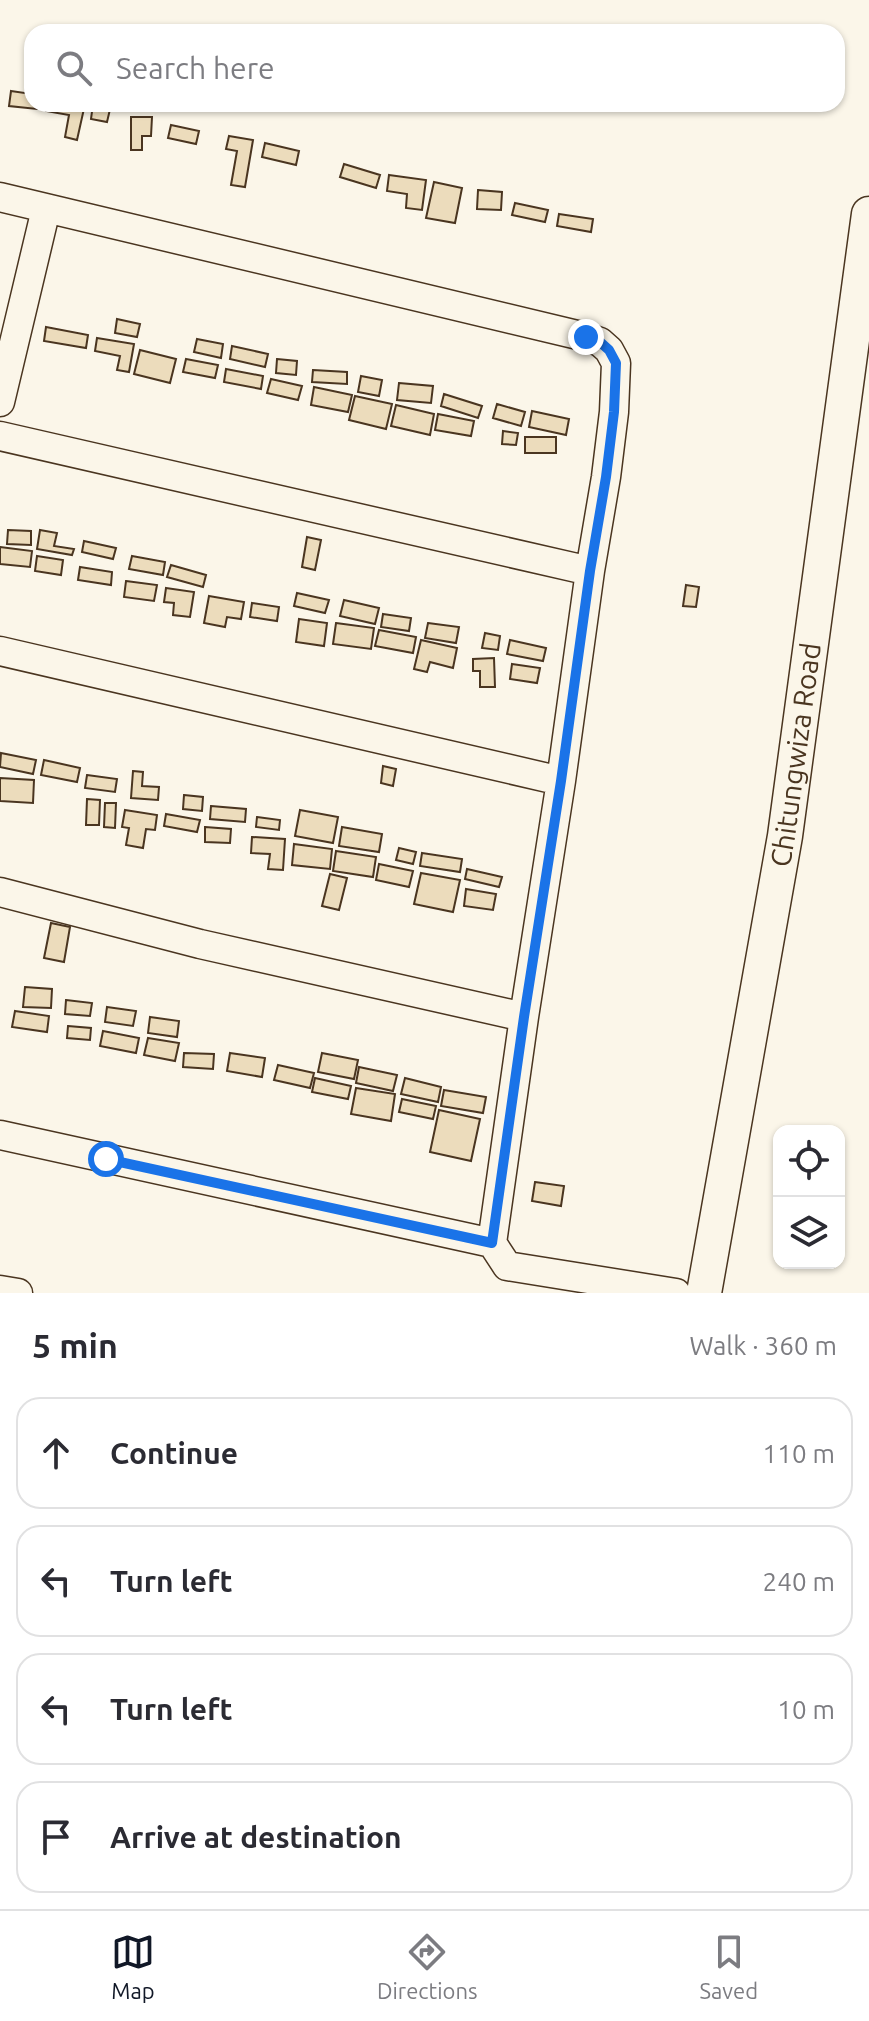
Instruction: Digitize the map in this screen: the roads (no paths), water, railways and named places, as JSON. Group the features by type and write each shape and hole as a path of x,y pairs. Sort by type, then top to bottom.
{"main road":[{"name":"Chitungwiza Road","path":"704,1293 785,836 869,214"}],"street":[{"path":"0,197 586,337 600,342 609,350 616,363 616,381 606,477 492,1243 507,1266 676,1293"},
{"path":"0,402 46,209"},
{"path":"0,436 590,571"},
{"path":"0,651 561,781"},
{"path":"0,892 200,944 524,1017"},
{"path":"0,1135 492,1243"},
{"path":"0,1290 18,1293"}]}
